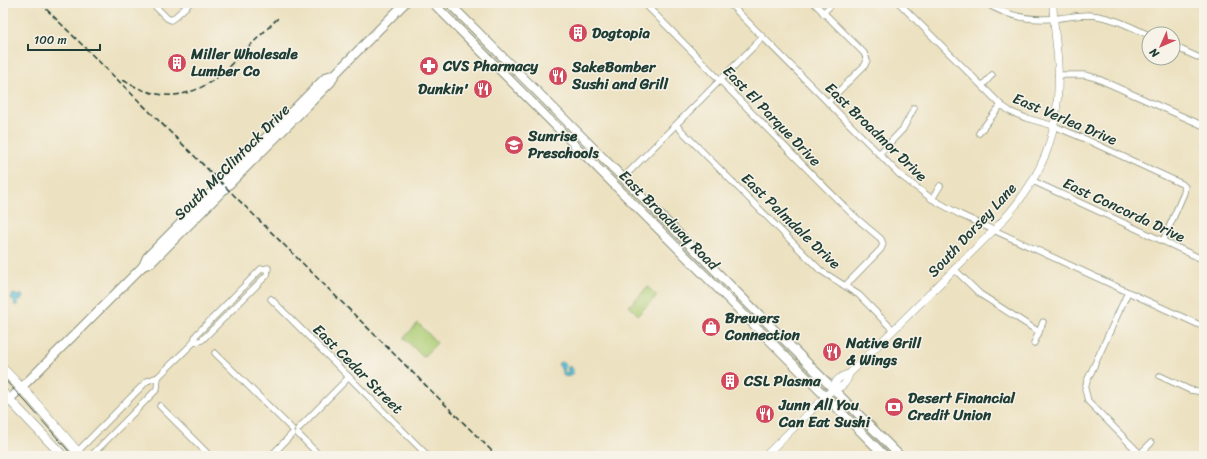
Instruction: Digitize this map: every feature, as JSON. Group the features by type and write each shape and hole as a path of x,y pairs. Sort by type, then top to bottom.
{"main road":[{"name":"South McClintock Drive","path":"5,400 21,388 143,266 152,263 332,82 335,74 405,3"},
{"name":"East Broadway Road","path":"433,3 886,456"},
{"name":"East Broadway Road","path":"449,3 900,456"},
{"path":"520,90 527,82"},
{"path":"615,185 623,178"},
{"path":"719,290 728,283"},
{"path":"3,369 79,454"},
{"path":"5,400 63,456"}],"street":[{"path":"152,3 171,20 190,3"},
{"name":"East El Parque Drive","path":"644,3 851,213 881,239 883,244 880,251 845,286"},
{"name":"East Broadmor Drive","path":"729,3 879,154 906,180 932,199 957,214 1204,327"},
{"path":"814,3 864,53 867,60 865,66 828,102"},
{"path":"823,13 833,3"},
{"name":"East Verlea Drive","path":"899,3 1001,105 1023,117 1054,126 1180,183 1185,187 1184,193 1162,241"},
{"path":"986,3 999,11 1020,18 1054,19 1087,15 1109,18 1141,32"},
{"name":"South Dorsey Lane","path":"765,456 833,389 835,382 842,375 849,374 994,230 1015,207 1033,182 1052,138 1058,103 1058,75 1053,3"},
{"path":"623,178 763,38"},
{"path":"1181,50 1204,60"},
{"path":"1058,75 1085,74 1204,126"},
{"path":"982,86 992,75"},
{"path":"979,133 1001,105"},
{"path":"879,154 903,129 914,108"},
{"name":"East Palmdale Drive","path":"676,125 820,270 859,295 893,330"},
{"name":"East Concorda Drive","path":"1033,182 1204,260"},
{"path":"932,199 940,186"},
{"path":"79,454 147,381 158,377 193,343 196,335 262,270 268,268 267,275 202,340 193,343"},
{"path":"954,269 980,294 1039,332"},
{"path":"1128,292 1087,381 1085,393 1091,404 1141,455 1151,443"},
{"name":"East Cedar Street","path":"271,300 428,456"},
{"path":"1034,343 1043,322"},
{"path":"215,353 320,456"},
{"path":"1160,376 1190,390 1204,392"},
{"path":"91,456 157,389 158,377"},
{"path":"270,456 349,377"},
{"path":"160,406 210,456"}],"green space":[{"path":"648,287 657,296 638,315 629,306"},
{"path":"418,323 437,343 423,357 404,338"}],"water":[{"path":"13,294 18,296 22,295 23,297 19,300 16,306 14,304 15,302 11,298"},
{"path":"560,362 566,366 564,371 566,373 568,373 568,367 573,369 570,376 567,377 563,375 558,364"}],"tram line":[{"path":"3,378 73,456"}],"railway":[{"path":"40,3 497,456"},
{"path":"123,80 146,91 157,94 168,95 189,92 216,79 279,17"}],"place":[{"name":"Dogtopia","path":"578,33"},
{"name":"Miller Wholesale Lumber Co","path":"177,63"},
{"name":"CVS Pharmacy","path":"429,66"},
{"name":"SakeBomber Sushi and Grill","path":"558,76"},
{"name":"Dunkin'","path":"483,89"},
{"name":"Sunrise Preschools","path":"514,145"},
{"name":"Brewers Connection","path":"711,327"},
{"name":"Native Grill & Wings","path":"832,352"},
{"name":"CSL Plasma","path":"730,381"},
{"name":"Desert Financial Credit Union","path":"894,407"},
{"name":"Junn All You Can Eat Sushi","path":"765,414"}]}
